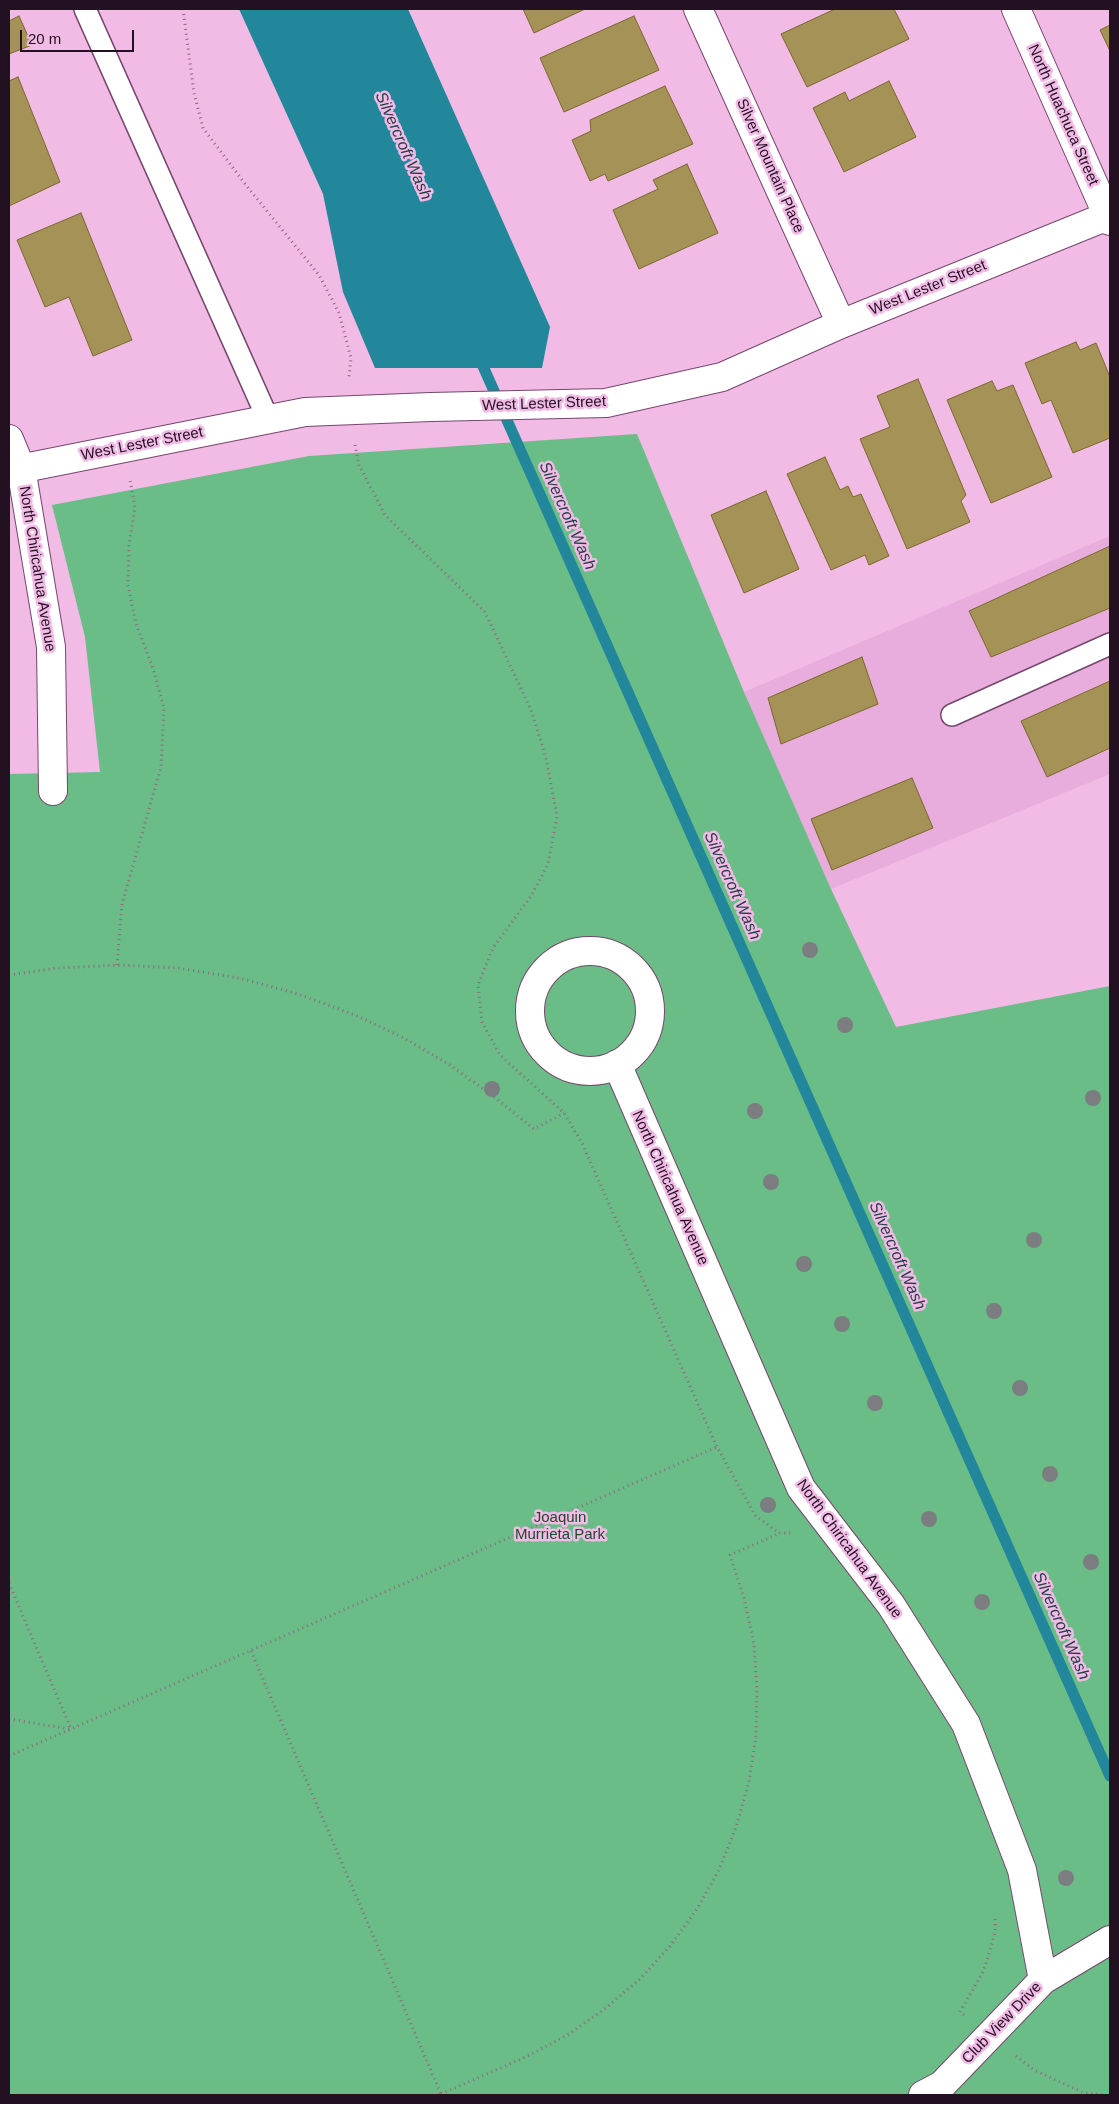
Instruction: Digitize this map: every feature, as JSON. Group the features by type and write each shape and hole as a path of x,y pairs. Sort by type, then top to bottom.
{"street":[{"name":"Silver Mountain Place","path":"698,9 841,324"},
{"name":"North Huachuca Street","path":"1016,9 1110,218"},
{"name":"West Lester Street","path":"15,469 305,412 606,403 722,377 841,324 1110,218"},
{"name":"North Chiricahua Avenue","path":"9,439 51,647 53,791"},
{"path":"584,950 605,952 624,961 639,975 648,994 650,1015 646,1035 634,1052 617,1064 599,1070 580,1070 562,1064 547,1053 536,1037 530,1019 530,1000 537,982 549,967 564,956 584,950"},
{"name":"North Chiricahua Avenue","path":"617,1064 801,1488 892,1605 966,1724 1022,1870 1043,1980"},
{"name":"Club View Drive","path":"923,2095 942,2085 1043,1980 1110,1940"}],"lane":[{"path":"85,9 268,419"},
{"path":"952,715 1110,644"}],"path":[{"path":"117,965 122,904 161,768 164,708 153,668 136,624 128,585 129,545 135,507 125,447"},
{"path":"9,975 57,968 117,965 187,970 239,978 298,994 355,1015 404,1038 450,1065 494,1096 534,1130 564,1113"},
{"path":"9,1756 717,1446"},
{"path":"250,1651 439,2094 530,2055 569,2034 606,2008 640,1978 670,1946 697,1909 719,1870 736,1827 749,1782 756,1736 758,1690 754,1644 744,1598 730,1555 779,1533"},
{"path":"9,1583 71,1729"},
{"path":"9,1718 71,1729"}],"shaded area":[{"path":"1110,536 1110,774 831,889 744,692"}],"green space":[{"name":"Joaquin Murrieta Park","path":"637,434 744,692 831,889 896,1027 1110,986 1110,2095 9,2095 9,774 100,772 85,637 52,505 309,456"}],"water":[{"path":"239,9 408,9 550,327 542,368 375,368 343,292 323,194"}],"building":[{"path":"523,9 585,9 534,33"},
{"path":"835,9 894,9 909,39 807,87 781,34"},
{"path":"19,16 32,45 9,54 9,21"},
{"path":"634,16 659,70 564,112 540,58"},
{"path":"1110,25 1110,51 1100,30"},
{"path":"18,77 60,182 9,206 9,81"},
{"path":"889,81 916,137 844,172 813,108 845,92 849,101"},
{"path":"665,86 693,144 608,181 605,174 590,181 572,140 591,131 590,120"},
{"path":"687,164 718,233 639,269 613,210 658,189 653,180"},
{"path":"81,213 132,340 93,356 69,297 45,307 17,240"},
{"path":"1076,342 1080,350 1096,343 1110,377 1110,438 1073,453 1051,400 1042,404 1025,363"},
{"path":"918,379 966,495 961,501 970,522 907,549 860,439 890,427 877,396"},
{"path":"992,381 997,391 1013,385 1052,477 991,503 947,400"},
{"path":"825,457 840,490 848,486 853,497 861,494 889,556 869,565 865,555 831,570 787,474"},
{"path":"766,491 799,569 744,593 711,515"},
{"path":"1110,546 1110,608 991,657 969,611"},
{"path":"862,657 878,704 781,744 768,698"},
{"path":"1110,681 1110,748 1047,777 1021,721"},
{"path":"912,778 933,828 832,870 811,819"}],"waterway":[{"name":"Silvercroft Wash","path":"478,355 1110,1776"}]}
